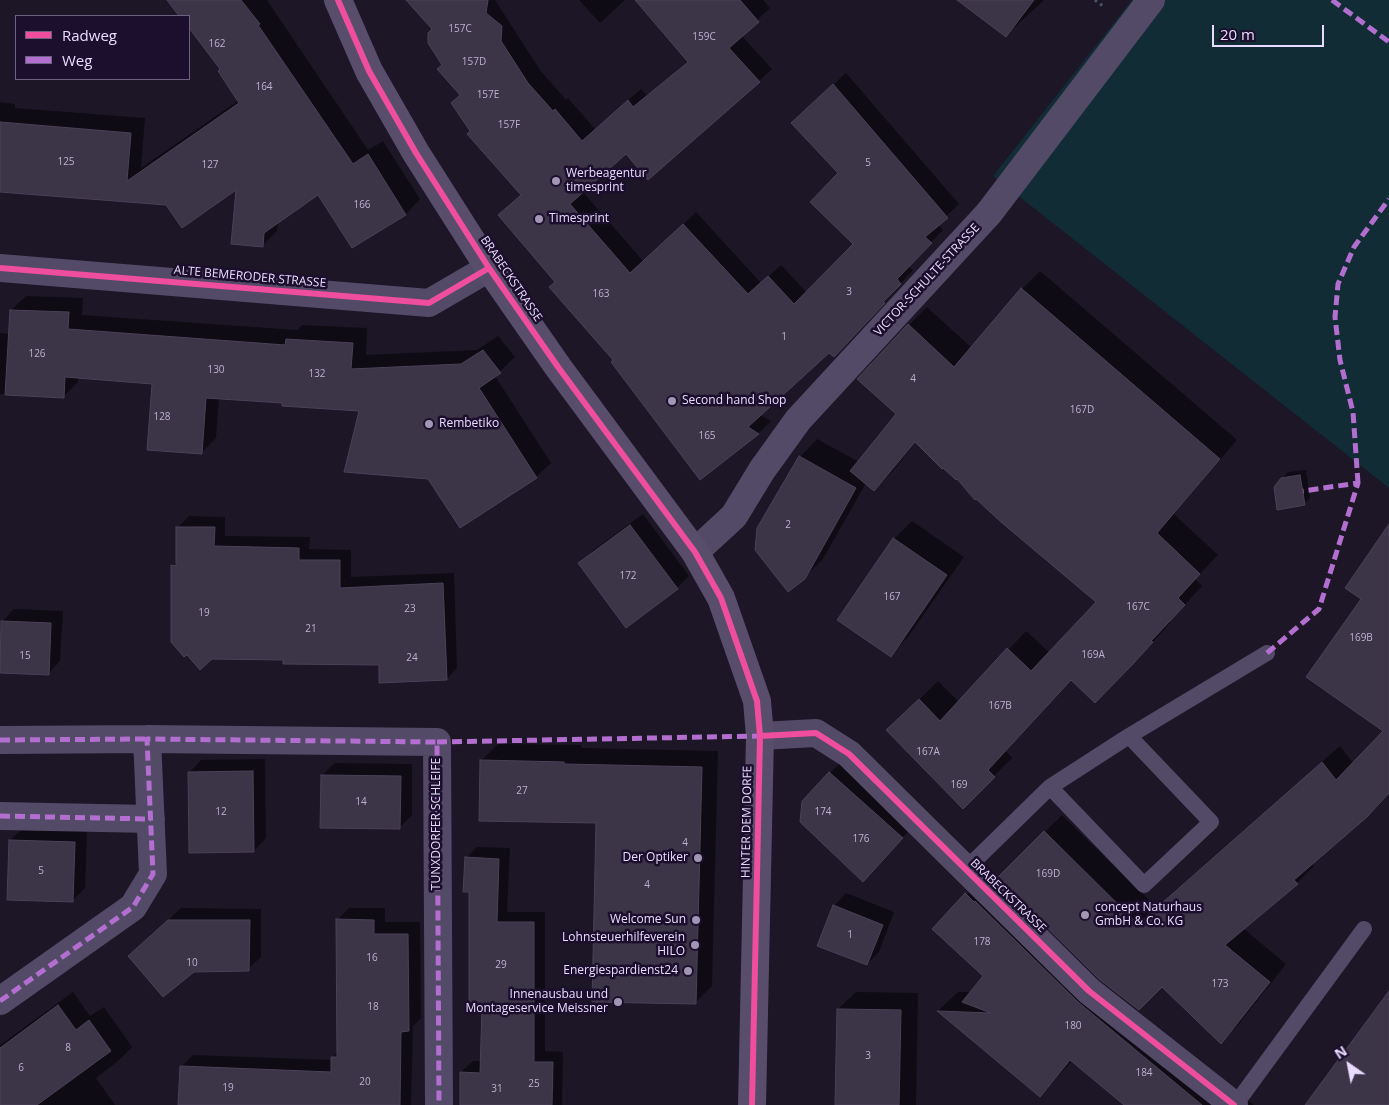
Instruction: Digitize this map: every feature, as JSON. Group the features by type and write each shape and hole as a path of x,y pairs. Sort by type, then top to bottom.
{"main road":[{"name":"BRABECKSTRASSE","path":"338,0 373,79 416,153 489,268 558,367 695,552"},
{"name":"HINTER DEM DORFE","path":"695,552 721,598 757,701 760,736 752,1105"}],"street":[{"name":"VICTOR-SCHULTE-STRASSE","path":"695,552 734,516 762,470 798,420 989,213 1151,0"},
{"name":"ALTE BEMERODER STRASSE","path":"0,268 429,303 489,268"},
{"name":"BRABECKSTRASSE","path":"760,736 816,733 848,754 1089,990 1234,1105"},
{"name":"TUNXDORFER SCHLEIFE","path":"0,740 147,739 437,742 439,1105"},
{"path":"0,1001 133,906 153,874 147,739"},
{"path":"0,816 151,819"}],"lane":[{"path":"965,870 1050,787 1129,736 1267,653"},
{"path":"1050,787 1144,885 1211,822 1129,736"},
{"path":"1234,1105 1364,929"}],"shaded area":[{"path":"1132,0 1389,0 1389,488 993,176"}],"building":[{"path":"167,0 241,0 260,24 258,25 353,164 368,154 406,215 352,248 318,195 264,233 263,247 231,244 236,190 182,228 166,205 0,192 0,122 131,133 127,181 239,103 218,71 220,69 190,29 190,15 178,15"},
{"path":"406,0 488,0 486,13 502,26 501,41 528,83 553,111 555,109 582,141 628,100 633,107 688,62 635,0 740,0 759,22 729,48 760,82 648,180 626,154 570,204 630,273 683,224 748,294 768,276 794,304 853,244 810,202 838,173 791,123 833,84 948,218 925,237 932,243 897,279 901,284 834,357 829,353 748,427 759,434 700,480 611,362 613,360 549,287 555,282 498,215 521,195 467,134 470,131 451,103 460,95 437,69 442,65 428,43 428,33 432,29"},
{"path":"957,0 1034,0 1006,37"},
{"path":"1021,288 1220,459 1157,533 1200,574 1178,598 1185,605 1151,641 1153,642 1133,664 1095,703 1071,680 988,770 995,777 963,809 886,730 919,699 940,721 1007,648 1031,671 1096,602 975,500 957,479 942,469 915,442 874,491 850,471 896,414 857,379 908,324 954,367"},
{"path":"10,310 69,312 68,329 285,345 286,339 353,343 351,369 461,364 483,350 501,373 479,388 537,478 460,528 428,479 344,472 359,411 282,406 282,403 206,398 202,454 147,450 152,384 65,377 64,398 5,395"},
{"path":"799,456 856,488 805,579 788,592 755,550 757,528"},
{"path":"1300,475 1305,505 1277,510 1274,487 1281,478"},
{"path":"1389,524 1389,793 1367,817 1294,880 1298,884 1225,945 1270,982 1221,1044 1162,987 1139,1010 1099,979 997,878 1044,831 1138,924 1322,762 1336,780 1383,731 1306,677 1361,599 1345,588"},
{"path":"630,525 678,589 626,628 578,563"},
{"path":"176,527 215,527 214,546 299,548 299,560 340,560 340,588 443,583 447,680 379,683 379,665 283,664 283,660 212,659 200,670 187,655 184,657 171,642 171,565 176,566"},
{"path":"893,538 947,575 891,657 837,620"},
{"path":"1,621 51,623 49,675 0,673"},
{"path":"480,760 702,767 696,1004 592,1002 596,823 479,821"},
{"path":"253,771 254,852 189,853 188,772"},
{"path":"829,772 903,838 863,882 800,822 802,801"},
{"path":"321,775 401,776 400,829 320,828"},
{"path":"9,840 75,842 73,902 7,900"},
{"path":"465,857 499,859 497,922 534,922 534,1062 553,1062 552,1105 460,1105 460,1072 480,1073 482,1007 469,1007 469,892 463,892"},
{"path":"965,893 1078,1002 1202,1105 1124,1105 1070,1060 1040,1097 937,1011 991,1013 962,1002 983,976 932,929"},
{"path":"833,905 883,925 867,965 817,946"},
{"path":"336,919 374,920 374,934 408,934 409,1031 401,1032 400,1105 178,1105 180,1066 331,1072 331,1057 337,1057"},
{"path":"168,920 250,920 249,971 194,972 163,997 128,956"},
{"path":"1389,991 1389,1105 1305,1105"},
{"path":"58,1005 76,1030 89,1020 111,1051 37,1105 0,1105 0,1048"},
{"path":"837,1009 901,1010 899,1105 835,1105"}],"marked path":[{"path":"1332,0 1389,42"},
{"path":"1358,483 1353,412 1340,360 1335,317 1338,284 1354,247 1389,199"},
{"path":"1267,653 1319,609 1358,483 1303,491"},
{"path":"437,742 760,736"},
{"path":"0,740 147,739"},
{"path":"0,1001 133,907 153,874 147,739 437,742 439,1105"},
{"path":"0,816 151,819"}],"cycle path":[{"path":"338,0 369,71 416,153 489,268 558,367 695,552 721,598 757,701 760,736 752,1105"},
{"path":"0,268 429,303 489,268"},
{"path":"760,736 816,733 849,754 1089,991 1234,1105"}],"place":[{"name":"Werbeagentur timesprint","path":"556,181"},
{"name":"Timesprint","path":"539,219"},
{"name":"Second hand Shop","path":"672,401"},
{"name":"Rembetiko","path":"429,424"},
{"name":"Der Optiker","path":"698,858"},
{"name":"concept Naturhaus GmbH & Co. KG","path":"1085,915"},
{"name":"Welcome Sun","path":"696,920"},
{"name":"Lohnsteuerhilfeverein HILO","path":"695,945"},
{"name":"Energiespardienst24","path":"688,971"},
{"name":"Innenausbau und Montageservice Meissner","path":"618,1002"}]}
